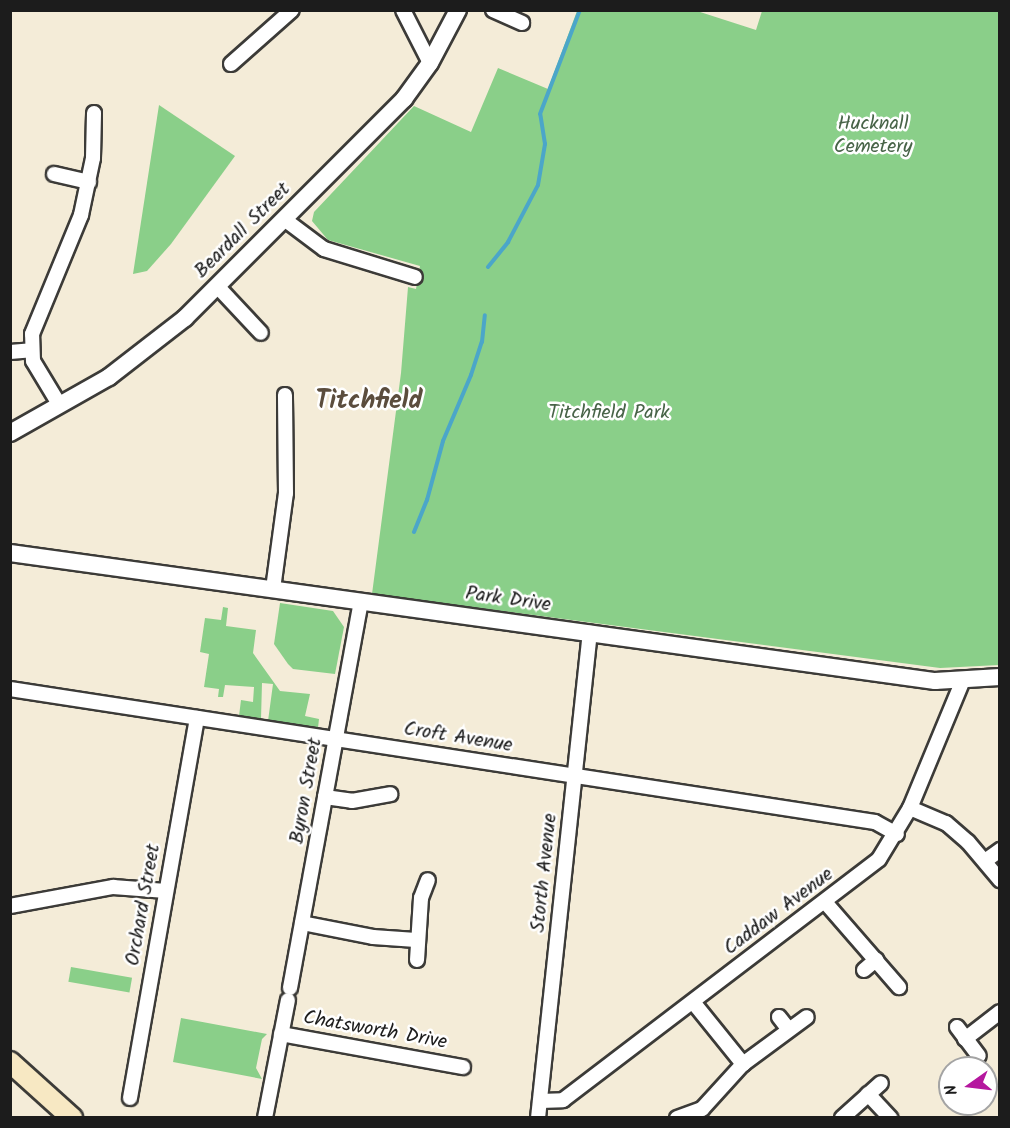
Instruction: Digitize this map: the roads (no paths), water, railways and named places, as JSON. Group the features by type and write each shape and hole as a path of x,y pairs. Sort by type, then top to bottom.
{"main road":[{"path":"10,1062 64,1115"}],"street":[{"path":"231,64 292,10"},
{"path":"403,10 430,63"},
{"name":"Beardall Street","path":"10,433 140,356 217,286 404,99 430,63 458,10"},
{"path":"493,10 522,23"},
{"path":"59,404 31,350 32,334 67,255 89,182 94,113"},
{"path":"54,174 89,182"},
{"path":"284,219 324,249 415,277"},
{"path":"217,286 261,333"},
{"path":"10,352 31,350"},
{"path":"273,589 286,493 285,395"},
{"name":"Park Drive","path":"10,553 934,681 999,677"},
{"name":"Byron Street","path":"289,994 361,601"},
{"name":"Storth Avenue","path":"538,1118 590,633"},
{"name":"Caddaw Avenue","path":"540,1101 563,1100 879,859 897,834 910,808 963,680"},
{"name":"Croft Avenue","path":"10,689 875,822 897,834"},
{"name":"Orchard Street","path":"130,1098 197,718"},
{"path":"325,797 352,801 390,794"},
{"path":"910,808 946,824 985,861 999,880"},
{"path":"985,861 999,850"},
{"path":"417,960 416,940 421,898 428,880"},
{"path":"10,906 114,887 166,891"},
{"path":"825,902 899,987"},
{"path":"302,923 373,937 416,940"},
{"path":"864,970 876,960"},
{"name":"Chatsworth Drive","path":"265,1118 289,994"},
{"path":"693,1002 743,1064"},
{"path":"966,1038 999,1012"},
{"path":"779,1017 789,1030"},
{"path":"686,1117 714,1098 743,1064 807,1017"},
{"path":"957,1026 979,1056"},
{"name":"Chatsworth Drive","path":"281,1034 463,1067"},
{"path":"842,1118 881,1083"},
{"path":"868,1094 890,1118"}],"waterway":[{"path":"488,267 508,242 538,185 545,144 540,114 580,10"},
{"path":"414,532 427,500 443,441 471,375 482,342 485,315"}],"district":[{"name":"Titchfield","path":"369,402"}],"park label":[{"name":"Hucknall Cemetery","path":"873,136"},
{"name":"Titchfield Park","path":"609,413"}]}
